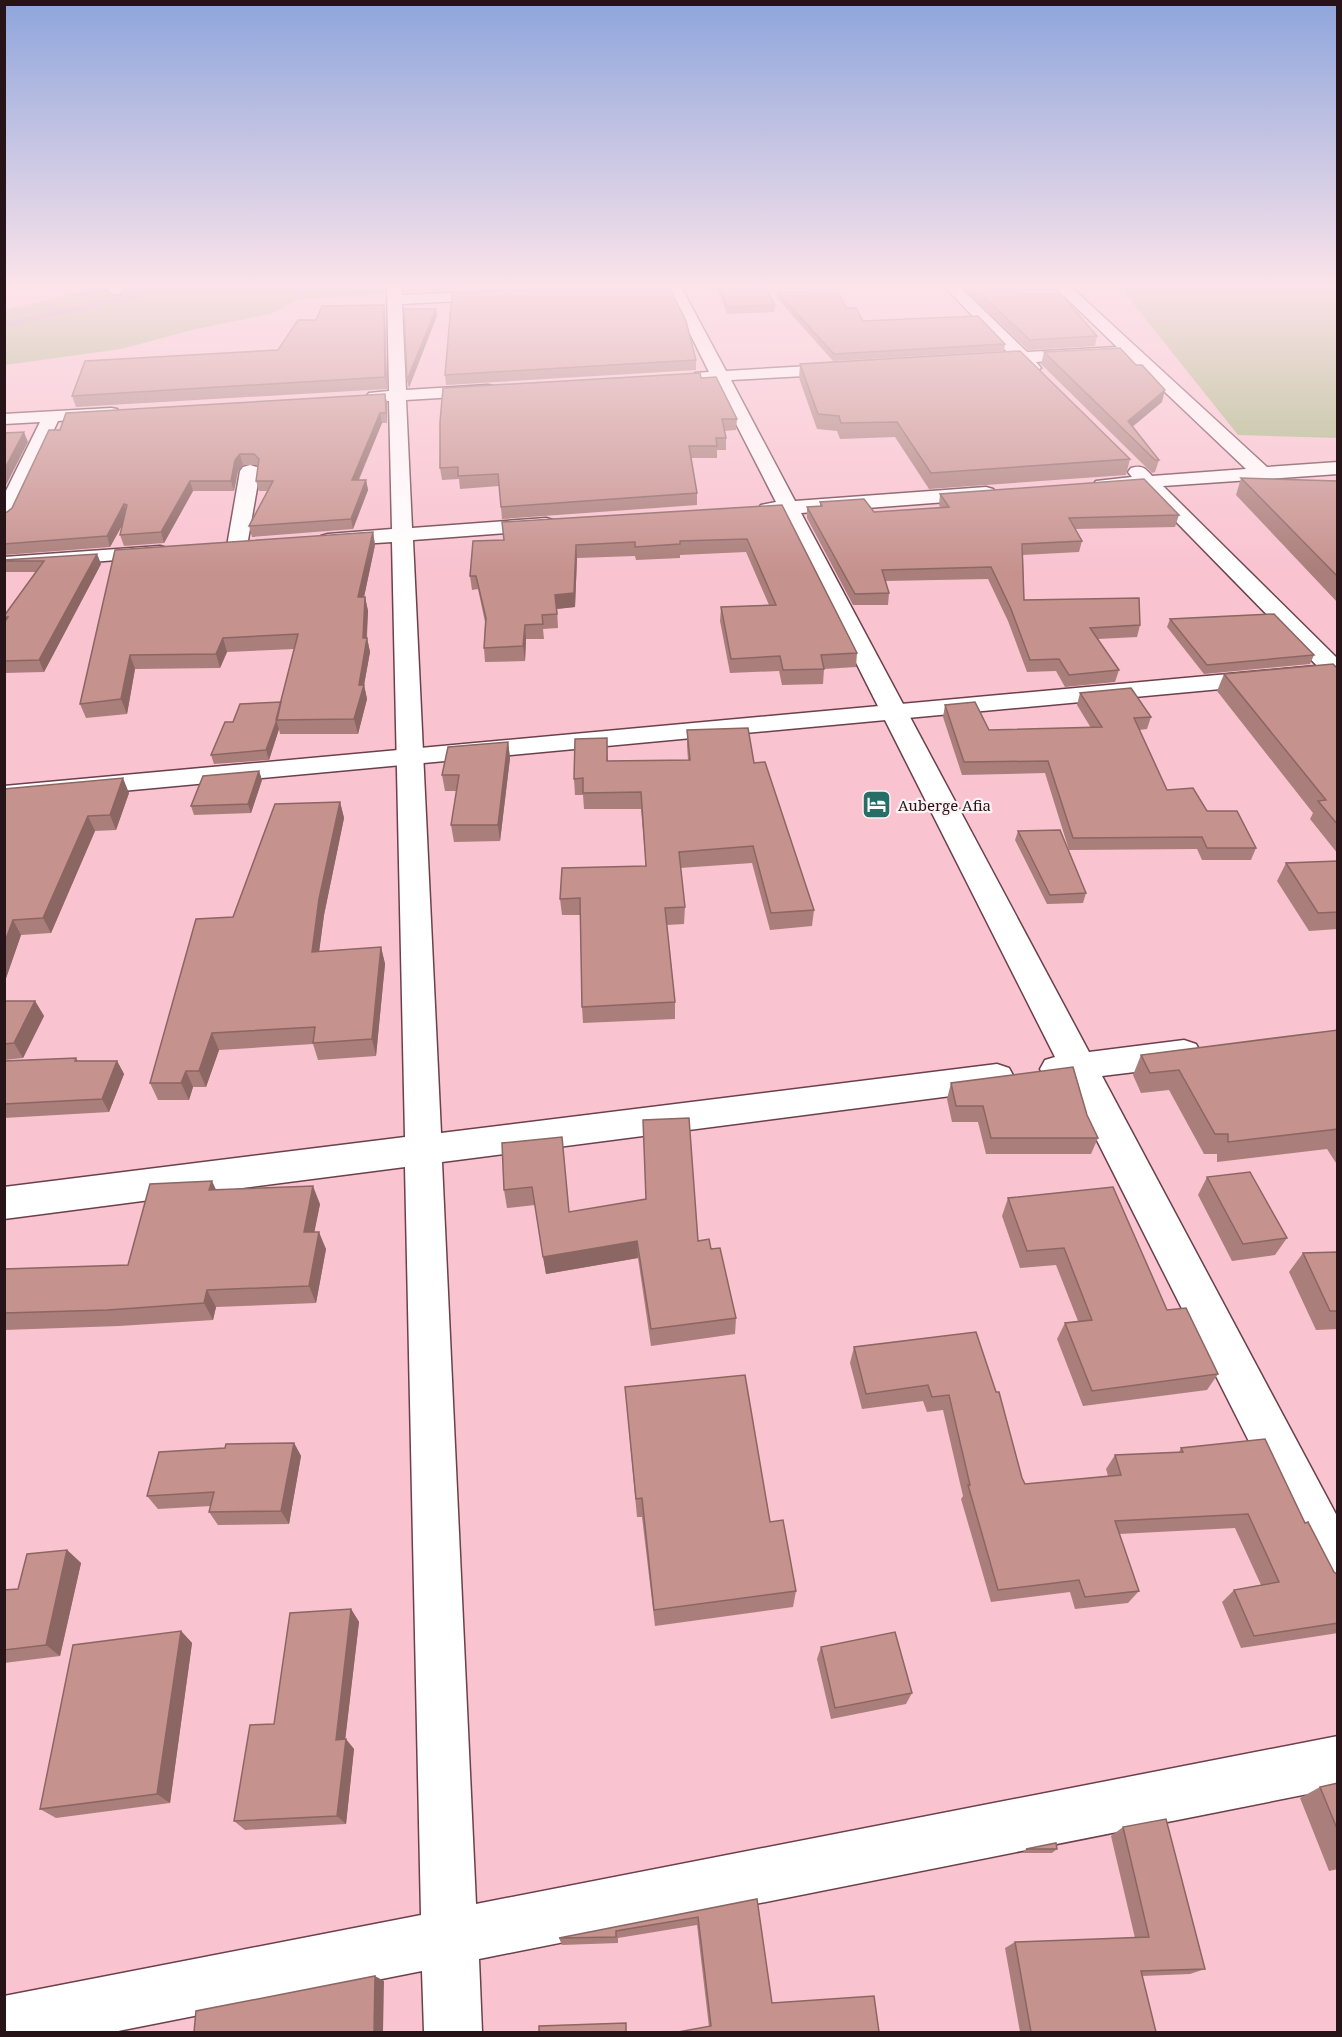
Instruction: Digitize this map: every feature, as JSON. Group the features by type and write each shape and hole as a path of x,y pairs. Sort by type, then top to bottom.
{"street":[{"path":"397,382 453,2032"},
{"path":"723,382 1338,1567"},
{"path":"1164,382 1263,474"},
{"path":"362,398 505,389"},
{"path":"4,419 124,412"},
{"path":"4,517 52,416"},
{"path":"1122,457 1337,672"},
{"path":"1087,486 1338,468"},
{"path":"237,546 250,471"},
{"path":"753,510 1004,492"},
{"path":"308,541 566,523"},
{"path":"214,548 261,545"},
{"path":"4,563 179,551"},
{"path":"4,794 1337,672"},
{"path":"4,1203 1220,1049"},
{"path":"4,2025 1338,1762"}],"green space":[{"path":"1196,382 1337,382 1337,438 1238,435"}],"building":[{"path":"77,382 302,382 72,396"},
{"path":"545,382 719,382 737,419 722,419 726,438 716,438 717,446 689,446 697,493 501,507 498,474 458,476 458,467 440,468 443,388"},
{"path":"807,382 1052,382 1130,459 931,473 897,422 841,423 839,416 818,414"},
{"path":"1075,382 1158,382 1165,390 1128,421 1159,460 1155,460"},
{"path":"385,394 386,413 380,413 352,480 366,480 351,519 249,526 273,481 256,481 259,459 254,454 240,454 235,460 231,481 190,481 161,532 120,535 127,505 124,504 107,536 4,544 4,513 12,508 49,430 60,430 66,413"},
{"path":"24,432 4,470 4,433"},
{"path":"1241,478 1338,481 1338,577"},
{"path":"1144,479 1179,515 1069,518 1082,541 1022,544 1024,600 1139,598 1140,625 1090,628 1119,670 1069,675 1059,659 1030,660 1011,609 991,567 882,570 889,593 855,594 807,507 822,506 820,502 864,499 874,512 949,507 940,494"},
{"path":"782,505 857,653 821,655 824,669 783,670 780,656 731,659 721,607 776,605 747,539 680,541 680,544 635,547 635,542 576,545 574,593 555,595 557,614 542,615 543,624 525,625 523,646 484,648 486,618 476,576 470,576 473,541 504,540 502,522"},
{"path":"373,532 358,597 365,597 363,638 367,638 359,685 364,685 354,719 276,720 298,634 223,638 216,654 130,655 121,699 80,704 115,550"},
{"path":"97,554 39,660 4,661 4,623 8,617 4,616 44,561 4,560"},
{"path":"1274,614 1314,655 1207,665 1170,619"},
{"path":"1333,664 1338,669 1338,825 1318,801 1326,800 1224,674"},
{"path":"1131,688 1151,717 1134,718 1167,790 1193,788 1207,811 1237,811 1256,848 1207,848 1202,837 1073,838 1048,761 964,762 945,705 975,702 989,730 1102,727 1080,693"},
{"path":"281,702 266,750 211,755 225,722 233,722 240,704"},
{"path":"748,728 754,763 765,762 814,910 771,913 753,846 679,852 685,907 665,908 675,1002 582,1007 580,898 560,899 562,868 646,866 641,792 583,793 583,778 574,779 575,739 607,738 607,761 690,760 687,730"},
{"path":"508,742 498,825 451,825 459,775 442,775 448,747"},
{"path":"259,771 248,804 191,806 203,776"},
{"path":"123,778 110,815 88,816 43,918 13,920 4,944 4,789"},
{"path":"340,802 319,899 312,952 381,947 372,1039 313,1043 315,1027 212,1033 199,1071 186,1071 181,1083 150,1083 196,919 233,917 275,804"},
{"path":"1060,830 1086,893 1050,895 1018,831"},
{"path":"1338,861 1338,912 1318,913 1286,863"},
{"path":"4,1001 35,1001 14,1043 4,1044"},
{"path":"1338,1030 1338,1129 1228,1142 1228,1134 1215,1134 1179,1070 1150,1073 1141,1055"},
{"path":"76,1058 75,1061 117,1061 102,1099 4,1104 4,1061"},
{"path":"1073,1067 1087,1115 1098,1138 991,1138 983,1106 956,1106 951,1083"},
{"path":"689,1118 698,1241 709,1239 711,1249 720,1248 736,1318 651,1329 637,1241 543,1257 532,1187 504,1190 502,1143 562,1137 569,1212 646,1199 643,1120"},
{"path":"1250,1172 1287,1238 1243,1244 1207,1177"},
{"path":"212,1181 209,1190 313,1186 304,1232 319,1232 309,1286 207,1290 204,1303 108,1310 4,1313 4,1269 128,1265 150,1184"},
{"path":"1113,1187 1167,1310 1186,1308 1218,1374 1092,1391 1065,1323 1092,1320 1064,1248 1027,1251 1008,1198"},
{"path":"1338,1252 1338,1311 1330,1311 1303,1253"},
{"path":"976,1332 996,1392 999,1392 1025,1484 1121,1475 1115,1455 1183,1452 1181,1448 1265,1439 1305,1523 1308,1522 1334,1572 1338,1575 1338,1623 1254,1636 1234,1590 1279,1582 1248,1514 1115,1521 1139,1591 1085,1597 1079,1580 998,1590 968,1485 970,1485 949,1395 932,1397 928,1385 866,1394 854,1347"},
{"path":"745,1375 770,1522 783,1520 796,1591 654,1610 642,1498 636,1499 625,1387"},
{"path":"294,1443 281,1511 209,1512 214,1492 147,1496 159,1452 225,1448 226,1444"},
{"path":"67,1550 46,1645 4,1650 4,1590 18,1589 27,1554"},
{"path":"351,1609 336,1740 346,1739 337,1816 234,1821 250,1725 274,1724 290,1613"},
{"path":"181,1631 157,1794 40,1809 73,1645"},
{"path":"895,1632 912,1693 835,1708 821,1647"},
{"path":"1338,1783 1338,1831 1320,1787"},
{"path":"1166,1819 1205,1969 1141,1971 1156,2032 1031,2032 1015,1942 1149,1937 1123,1827"},
{"path":"1056,1843 1057,1849 1026,1849"},
{"path":"757,1899 772,2003 874,1996 879,2032 678,2032 711,2026 698,1917 616,1931 616,1937 559,1938"},
{"path":"375,1976 374,2032 194,2032 196,2011"},
{"path":"626,2023 626,2032 539,2032 539,2026"}],"place":[{"name":"Auberge Afia","path":"877,805"}]}
